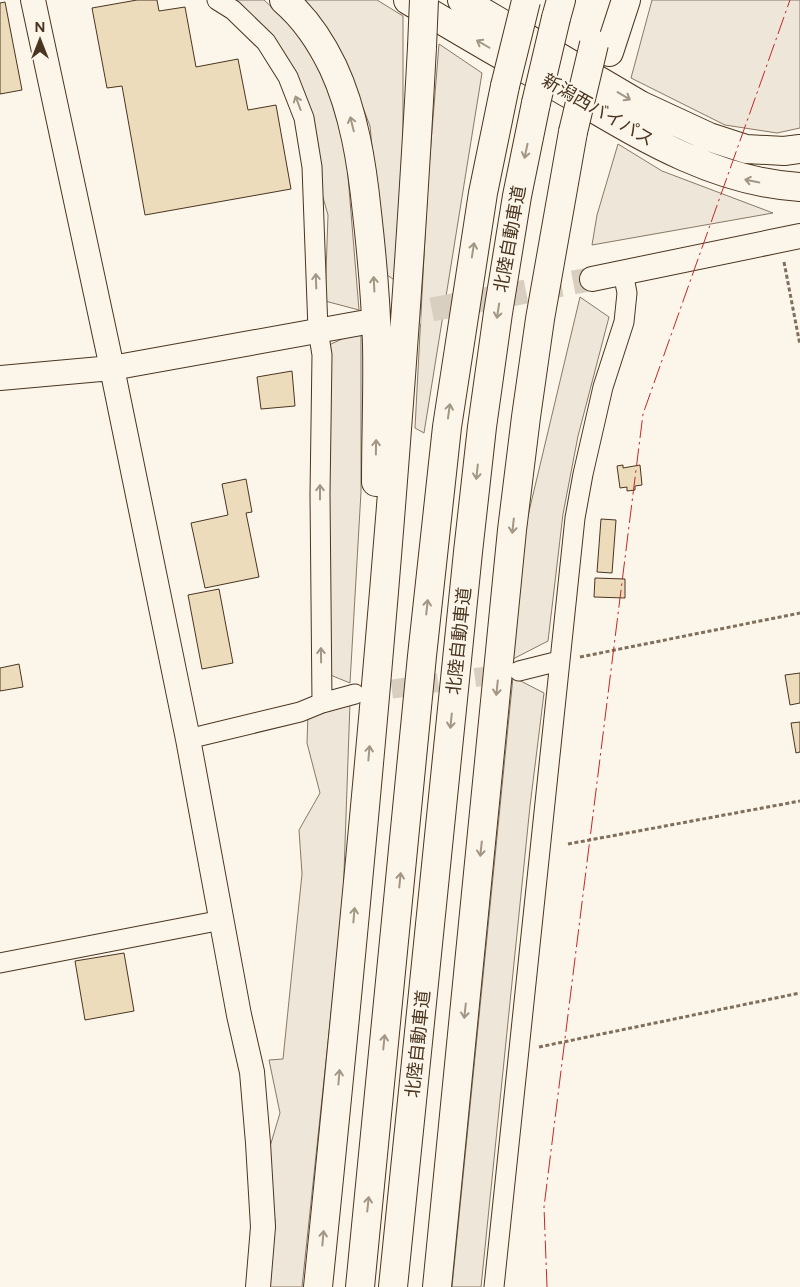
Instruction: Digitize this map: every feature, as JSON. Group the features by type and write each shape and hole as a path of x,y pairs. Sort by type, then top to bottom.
{"highway":[{"path":"284,0 315,35 333,67 346,102 356,141 365,190 373,270 377,346 364,700"},
{"name":"新潟西バイパス","path":"408,0 676,154 749,181 800,187"},
{"path":"318,1287 364,700 407,303 424,0"},
{"path":"462,0 640,105 709,137 746,149 784,151 800,149"},
{"name":"北陸自動車道","path":"360,1287 421,666 447,427 483,193 505,86 526,0"},
{"path":"437,1287 512,530 526,417 540,318 579,135 601,48 606,0"},
{"path":"601,48 626,0"},
{"name":"北陸自動車道","path":"393,1287 482,427 517,196 536,104 559,9"}],"street":[{"path":"33,0 112,368 188,739 252,1072 263,1227 258,1287"},
{"path":"217,0 233,10 266,42 288,77 304,118 312,167 318,330 322,355 320,494 322,703"},
{"path":"592,278 790,237"},
{"path":"494,1287 575,518 603,387 624,322 628,293 623,272"},
{"path":"0,378 112,368 361,323"},
{"path":"519,671 559,661"},
{"path":"188,739 300,712 322,703 364,700"},
{"path":"0,963 222,920"}],"path":[{"path":"790,237 800,345"},
{"path":"559,661 800,613"},
{"path":"568,844 800,801"},
{"path":"519,1051 800,992"}],"shaded area":[{"path":"232,0 264,0 305,38 338,110 347,164 359,310 325,301 328,215 280,47 248,11"},
{"path":"303,0 377,0 403,16 403,138 396,281 384,273 370,126 343,56"},
{"path":"652,0 800,0 800,128 777,133 725,125 631,78"},
{"path":"439,44 482,73 424,433 415,428 428,180"},
{"path":"618,144 662,171 773,213 592,245 597,215"},
{"path":"580,297 609,317 578,436 563,514 548,641 511,660 527,520"},
{"path":"361,330 361,492 350,683 323,672 327,346"},
{"path":"513,677 544,693 530,806 481,1287 452,1287"},
{"path":"350,703 343,901 302,1287 269,1287 275,1221 266,1160 280,1113 269,1060 283,1059 302,874 299,830 320,793 307,743 308,712"}],"building":[{"path":"137,0 157,0 159,11 185,7 196,67 238,59 248,110 276,105 291,189 145,215 122,86 107,88 92,8"},
{"path":"5,2 22,90 0,94 0,3"},
{"path":"292,371 295,406 261,409 257,377"},
{"path":"623,465 623,468 640,465 642,485 635,486 635,490 627,491 627,487 620,488 617,466"},
{"path":"246,479 252,512 246,513 259,577 205,588 191,523 228,515 222,484"},
{"path":"601,519 616,520 612,573 597,572"},
{"path":"595,578 625,579 625,598 594,597"},
{"path":"219,589 233,663 202,669 188,595"},
{"path":"19,664 23,687 0,691 0,668"},
{"path":"800,673 800,703 790,705 785,675"},
{"path":"800,722 800,752 796,753 791,723"},
{"path":"124,953 134,1011 85,1020 75,961"}],"tunnel":[{"path":"361,323 592,279"},
{"path":"364,693 508,673"}],"power":[{"path":"547,1287 544,1207 643,414 790,0"}]}
